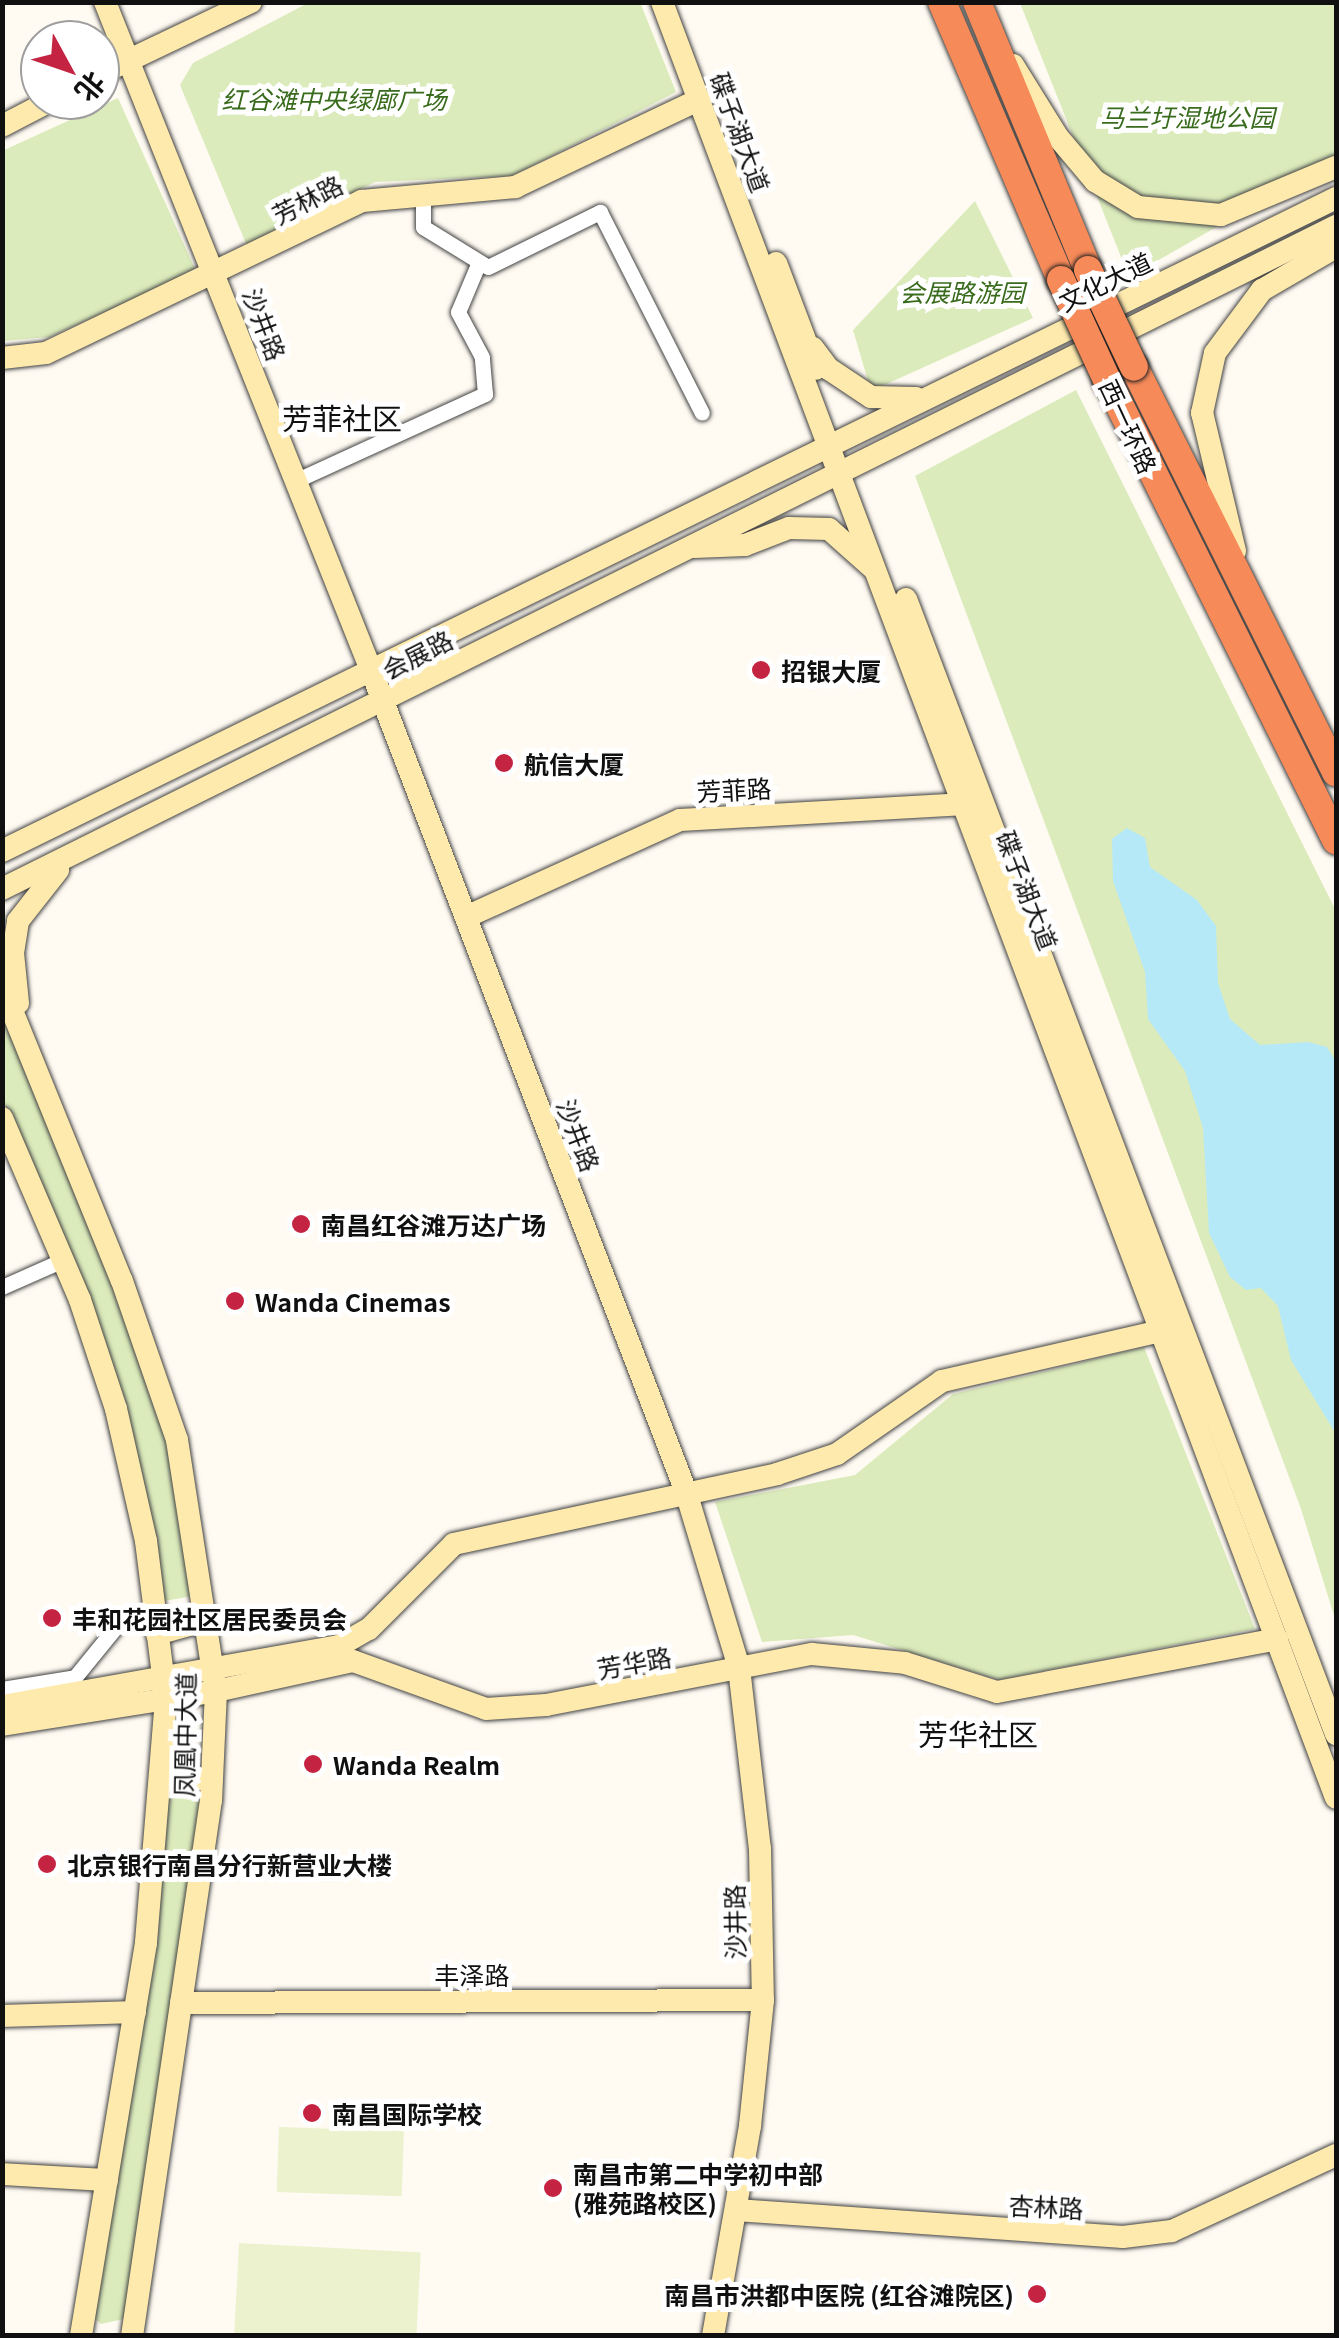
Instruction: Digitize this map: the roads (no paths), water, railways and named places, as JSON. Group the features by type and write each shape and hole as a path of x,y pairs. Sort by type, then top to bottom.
{"highway":[{"name":"西一环路","path":"942,2 1124,416 1336,840"},
{"name":"西一环路","path":"978,7 1088,270 1250,607 1336,772"}],"main road":[{"name":"沙井路","path":"105,2 371,670 686,1492 739,1668 760,1848 764,2000 736,2210 713,2336"},
{"path":"120,63 251,2"},
{"name":"碟子湖大道","path":"662,2 846,466 1336,1734"},
{"name":"碟子湖大道","path":"677,2 801,329 836,441"},
{"path":"978,7 1057,136 1096,181 1138,207 1221,215 1336,168"},
{"name":"芳林路","path":"2,358 46,354 216,276 362,201 515,187 700,99"},
{"name":"文化大道","path":"836,441 1336,198"},
{"name":"文化大道","path":"846,466 1336,226"},
{"path":"1250,607 1206,444 1206,385 1216,353 1262,290 1336,247"},
{"path":"801,329 829,368 870,398 900,402 934,394"},
{"name":"会展路","path":"2,851 836,441"},
{"name":"碟子湖大道","path":"846,466 882,579 1156,1332 1336,1798"},
{"name":"会展路","path":"2,888 383,702 846,466"},
{"path":"686,548 744,544 789,528 829,529 882,579"},
{"name":"芳菲路","path":"466,918 680,820 966,804"},
{"path":"2,832 45,830"},
{"path":"24,1036 14,976 18,920 40,886 87,847"},
{"name":"凤凰中大道","path":"2,986 122,1282 177,1440 216,1692 212,1780 132,2336"},
{"name":"凤凰中大道","path":"2,1118 63,1260 133,1474 164,1687 163,1774 135,2012 81,2336"},
{"name":"芳华路","path":"2,1725 164,1687 213,1666 339,1646 369,1628 454,1544 837,1454 942,1381 1156,1332"},
{"path":"157,1634 207,1620"},
{"name":"芳华路","path":"2,1706 164,1687 216,1692 353,1661 486,1709 546,1706 812,1654 862,1656 997,1692 1277,1640"},
{"path":"163,1774 212,1780"},
{"name":"丰泽路","path":"181,2003 764,2000"},
{"path":"2,2016 135,2012"},
{"name":"杏林路","path":"736,2210 1123,2237 1172,2230 1336,2155"},
{"path":"2,2174 107,2180"}],"street":[{"path":"423,196 424,226 488,267 600,212 702,412"},
{"path":"296,480 485,394 482,357 458,312 479,262"},
{"path":"2,1287 63,1260"},
{"path":"2,1690 76,1677 124,1617"}],"water":[{"path":"1127,828 1145,838 1150,867 1197,900 1216,926 1218,983 1230,1019 1260,1045 1308,1042 1327,1047 1336,1062 1336,1434 1291,1360 1278,1306 1261,1288 1246,1290 1230,1277 1209,1233 1203,1128 1185,1071 1148,1019 1145,972 1113,881 1112,839"}],"place":[{"name":"招银大厦","path":"761,670"},
{"name":"航信大厦","path":"504,763"},
{"name":"南昌红谷滩万达广场","path":"301,1224"},
{"name":"Wanda Cinemas","path":"235,1301"},
{"name":"丰和花园社区居民委员会","path":"52,1618"},
{"name":"Wanda Realm","path":"313,1764"},
{"name":"北京银行南昌分行新营业大楼","path":"47,1864"},
{"name":"南昌国际学校","path":"312,2113"},
{"name":"南昌市第二中学初中部 (雅苑路校区)","path":"553,2188"},
{"name":"南昌市洪都中医院 (红谷滩院区)","path":"1037,2294"}],"district":[{"name":"芳菲社区","path":"342,417"},
{"name":"芳华社区","path":"978,1733"}],"park label":[{"name":"红谷滩中央绿廊广场","path":"334,98"},
{"name":"马兰圩湿地公园","path":"1187,116"},
{"name":"会展路游园","path":"962,291"}]}
